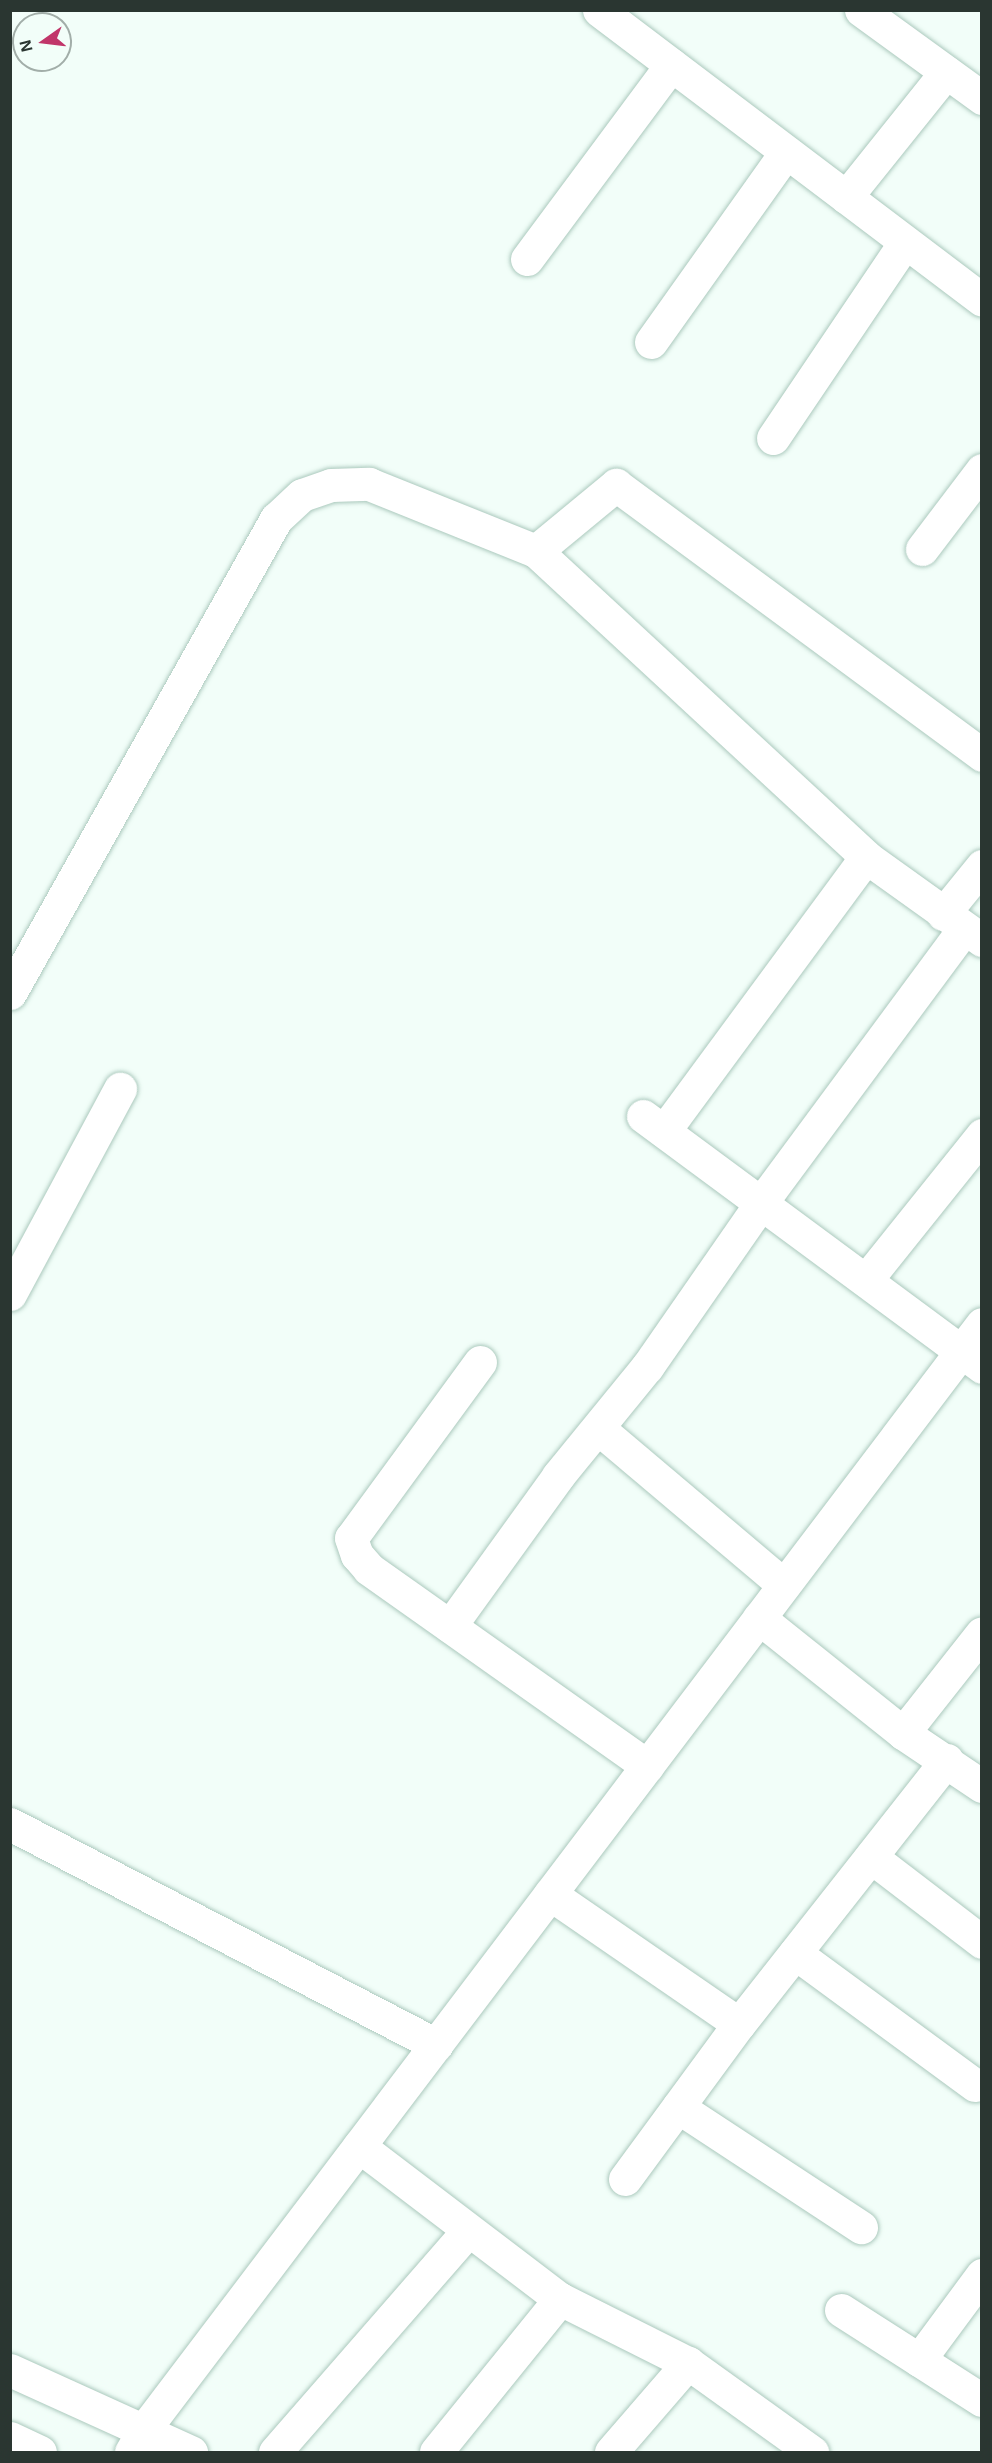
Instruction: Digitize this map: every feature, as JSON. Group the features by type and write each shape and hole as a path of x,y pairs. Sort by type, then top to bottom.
{"street":[{"path":"599,10 981,300"},
{"path":"861,10 981,98"},
{"path":"527,259 671,65"},
{"path":"846,197 946,72"},
{"path":"651,342 786,152"},
{"path":"773,438 905,242"},
{"path":"922,549 981,470"},
{"path":"10,993 276,519 302,495 332,485 369,484 536,551 866,856 963,928"},
{"path":"536,551 616,485 981,755"},
{"path":"866,856 654,1124 971,1359"},
{"path":"450,1626 558,1476 647,1367 761,1203 963,928 981,866"},
{"path":"10,1294 120,1089"},
{"path":"866,1280 981,1135"},
{"path":"137,2442 784,1585 971,1359 981,1324"},
{"path":"480,1362 351,1538 357,1555 369,1569 647,1766"},
{"path":"598,1428 784,1585"},
{"path":"759,1618 903,1733 947,1760 981,1786"},
{"path":"903,1733 981,1633"},
{"path":"625,2179 740,2024 947,1760"},
{"path":"10,1824 436,2044"},
{"path":"871,1857 981,1942"},
{"path":"550,1894 740,2024"},
{"path":"795,1953 975,2085"},
{"path":"678,2107 861,2228"},
{"path":"359,2146 560,2299 688,2363 812,2452"},
{"path":"275,2452 468,2230"},
{"path":"919,2360 981,2275"},
{"path":"436,2452 560,2299"},
{"path":"841,2310 981,2400"},
{"path":"611,2452 688,2363"},
{"path":"10,2370 137,2442 191,2452"},
{"path":"10,2438 40,2452"}]}
